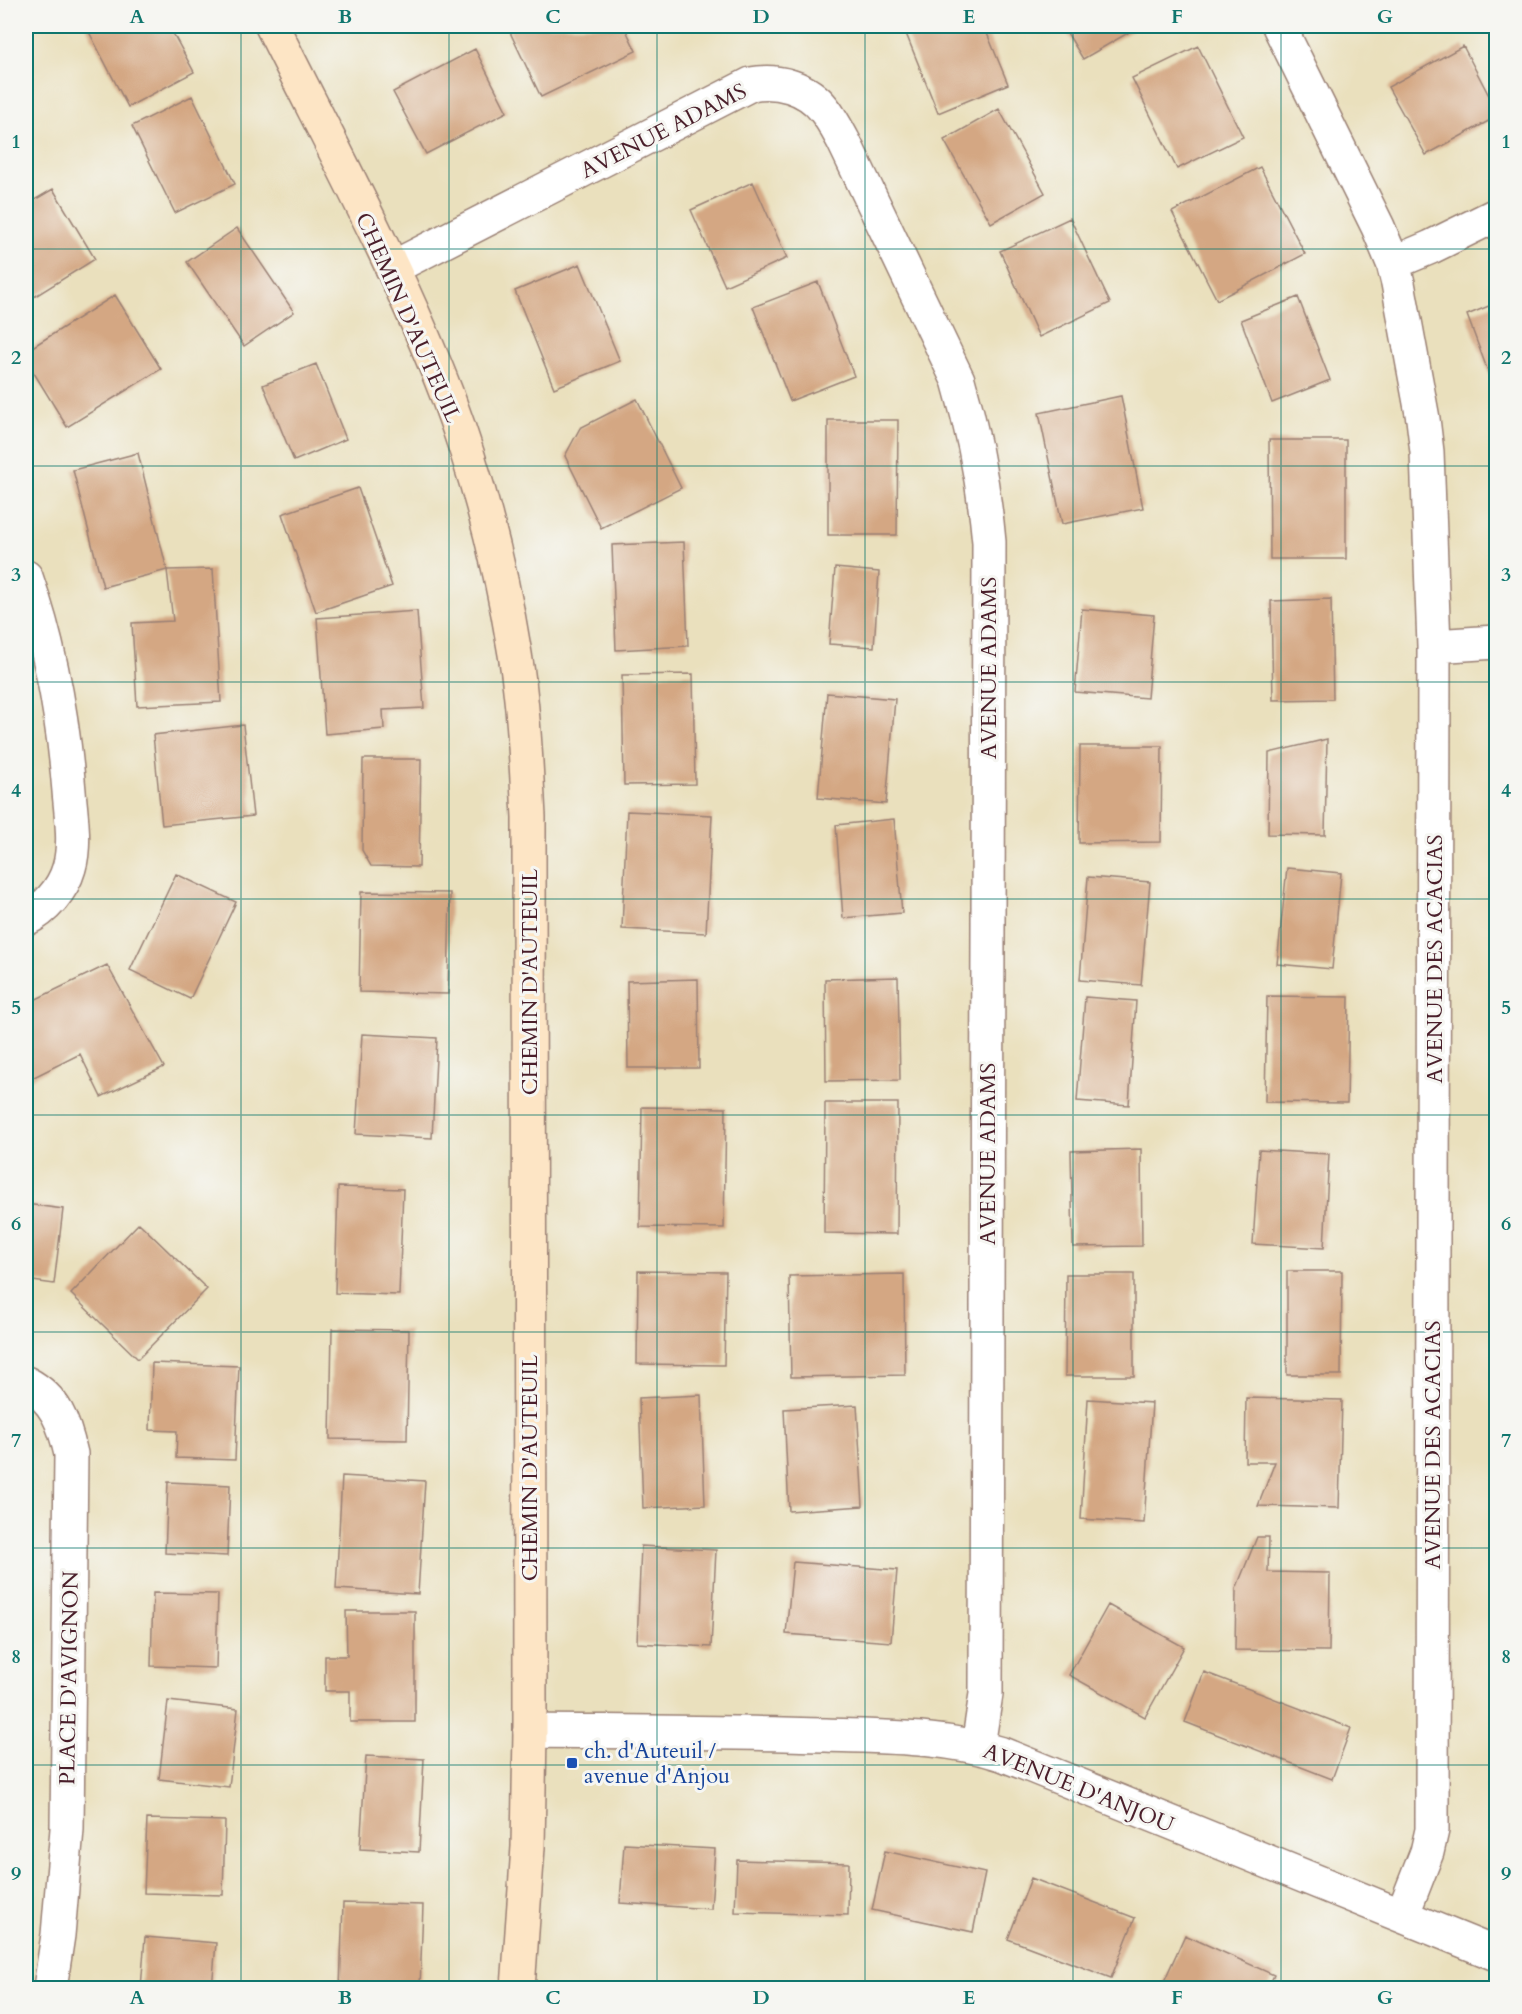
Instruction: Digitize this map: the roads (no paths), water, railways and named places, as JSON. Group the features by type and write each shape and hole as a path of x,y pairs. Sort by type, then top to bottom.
{"street":[{"name":"CHEMIN D'AUTEUIL","path":"272,26 392,268 447,396 485,518 503,589 516,656 526,754 529,817 530,1731 528,1846 518,1989"},
{"name":"AVENUE DES ACACIAS","path":"1279,26 1393,263 1423,419 1427,452 1434,646 1432,1830 1427,1852 1402,1916"},
{"name":"AVENUE ADAMS","path":"392,268 751,84 767,81 787,84 823,108 844,142 958,380 980,469 989,542 986,1694 978,1746"},
{"path":"1393,263 1497,215"},
{"path":"26,578 49,652 59,706 66,756 72,848 69,870 59,889 46,906 26,919"},
{"path":"1434,646 1497,642"},
{"name":"PLACE D'AVIGNON","path":"26,1383 38,1389 55,1408 66,1430 71,1454 67,1829 58,1935 50,1989"},
{"name":"AVENUE D'ANJOU","path":"530,1731 759,1733 916,1739 978,1746 1497,1954"}],"place":[{"name":"ch. d'Auteuil / avenue d'Anjou","path":"572,1763"}]}
